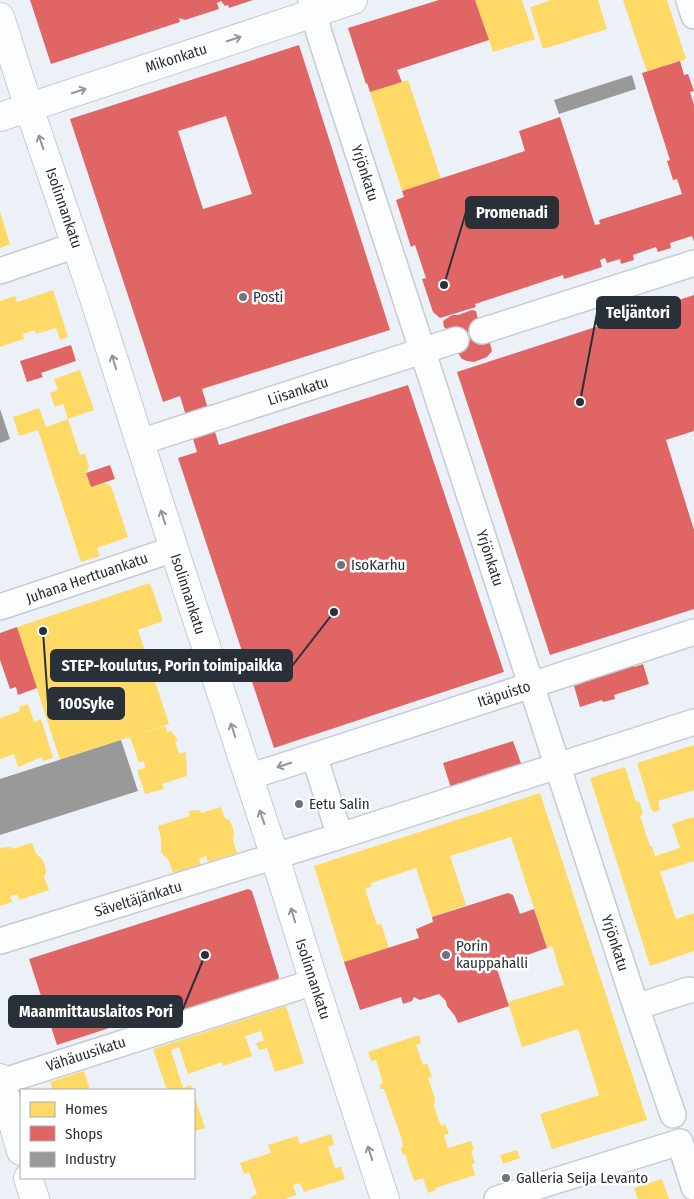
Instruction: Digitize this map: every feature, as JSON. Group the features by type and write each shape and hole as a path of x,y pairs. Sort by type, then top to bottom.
{"main road":[{"name":"Mikonkatu","path":"0,117 313,6 353,0"},
{"name":"Isolinnankatu","path":"0,17 76,245 385,1199"},
{"path":"1,1080 20,1148"},
{"path":"28,1179 35,1199"}],"street":[{"path":"689,0 694,16"},
{"name":"Yrjönkatu","path":"313,6 320,33 636,1007 673,1115"},
{"path":"0,271 76,245"},
{"path":"482,332 694,263"},
{"name":"Liisankatu","path":"140,442 456,340"},
{"name":"Juhana Herttuankatu","path":"0,607 174,549"},
{"name":"Itäpuisto","path":"248,777 694,632"},
{"path":"275,857 694,722"},
{"path":"314,756 340,836"},
{"name":"Säveltäjänkatu","path":"0,941 275,857"},
{"name":"Vähäuusikatu","path":"1,1080 314,982"},
{"path":"636,1007 689,990"},
{"path":"497,1199 680,1142 694,1187"}],"building: Homes":[{"path":"475,0 522,0 535,39 493,52"},
{"path":"551,0 598,0 607,29 543,49 530,7"},
{"path":"623,0 667,0 686,59 647,72"},
{"path":"408,80 441,179 402,191 370,92"},
{"path":"126,102 151,180 102,196 76,119"},
{"path":"0,212 10,244 0,248"},
{"path":"53,290 68,337 60,340 56,328 36,334 35,330 23,334 24,339 0,347 0,301 15,296 17,302"},
{"path":"80,370 94,410 68,419 63,404 55,407 50,393 58,390 54,379"},
{"path":"39,408 46,427 68,419 80,455 85,454 89,467 86,473 91,487 104,483 111,486 128,537 97,548 100,556 81,562 38,430 19,436 13,417"},
{"path":"150,583 163,621 138,630 169,724 60,760 17,627"},
{"path":"28,704 34,722 41,719 53,758 43,761 42,757 18,767 14,754 0,759 0,718 20,711 19,707"},
{"path":"165,726 167,732 171,731 178,740 175,741 179,754 186,752 187,776 162,784 164,789 145,794 137,770 146,768 143,761 139,763 130,737"},
{"path":"694,745 694,790 658,801 660,810 654,812 651,809 637,763"},
{"path":"625,767 636,802 639,801 643,814 640,816 655,856 680,848 672,824 694,817 694,861 660,872 676,919 694,913 694,951 650,966 590,778"},
{"path":"540,793 647,1120 552,1149 540,1114 599,1095 578,1029 522,1047 508,1002 564,985 552,946 547,948 511,837 450,856 466,905 432,917 416,868 371,883 372,886 365,889 377,925 381,924 389,948 344,962 314,866"},
{"path":"221,807 224,817 230,821 233,828 233,840 237,853 208,862 206,856 199,859 201,865 173,873 169,861 161,852 158,826 190,816 188,811 200,810 201,813"},
{"path":"32,843 36,854 45,865 46,872 44,877 49,890 19,900 17,894 10,896 12,902 0,906 0,848 11,847 12,849"},
{"path":"286,1006 304,1063 275,1072 267,1048 259,1050 256,1043 264,1041 261,1031 245,1036 252,1056 223,1066 222,1062 188,1074 179,1047 171,1050 183,1088 191,1085 193,1089 167,1089 153,1049"},
{"path":"419,1035 421,1043 416,1045 423,1065 427,1063 432,1077 428,1078 435,1099 434,1107 441,1126 445,1124 449,1134 444,1135 448,1148 471,1141 474,1150 471,1151 475,1163 472,1164 475,1175 435,1188 436,1190 428,1193 423,1178 414,1181 405,1154 403,1155 401,1137 384,1089 381,1089 380,1084 383,1083 376,1060 371,1061 368,1052"},
{"path":"84,1071 90,1089 53,1089 50,1082"},
{"path":"195,1098 205,1128 195,1131"},
{"path":"331,1134 334,1145 328,1147 335,1168 341,1167 345,1179 304,1192 300,1183 293,1185 296,1195 284,1199 252,1199 251,1197 257,1194 249,1172 244,1174 240,1163 271,1153 268,1145 297,1136 300,1144"},
{"path":"517,1150 520,1158 503,1164 500,1155"},
{"path":"662,1179 669,1199 638,1199 634,1188"}],"building: Shops":[{"path":"30,0 253,0 229,8 228,5 225,6 221,1 217,3 219,9 185,20 179,18 180,22 51,64"},
{"path":"439,0 475,0 489,40 397,70 402,82 370,92 348,28"},
{"path":"299,45 390,330 202,389 219,445 408,385 504,672 274,748 178,458 197,452 180,396 163,402 70,119","holes":["226,116 252,194 203,209 178,131"]},
{"path":"680,61 684,75 688,74 694,91 690,92 694,105 694,242 692,236 670,243 671,248 658,252 656,247 633,255 634,260 621,264 620,259 607,263 605,258 600,260 602,267 564,279 563,275 475,304 476,307 440,318 433,312 422,279 426,278 415,245 411,247 396,200 404,197 402,191 525,151 519,131 560,117 595,225 600,224 599,220 682,194 677,179 673,180 667,161 670,160 642,73"},
{"path":"694,295 694,431 666,440 694,530 694,609 550,655 457,372"},
{"path":"472,310 476,311 480,328 490,343 492,351 487,357 474,362 462,359 458,353 453,335 444,327 443,321 452,315"},
{"path":"71,345 76,361 41,373 43,377 27,382 20,361"},
{"path":"110,465 115,479 91,487 86,473"},
{"path":"17,627 37,688 18,695 16,687 10,689 0,660 0,633"},
{"path":"631,660 634,667 643,664 649,684 614,695 615,699 603,702 602,700 580,707 574,686 583,683 581,676"},
{"path":"513,741 522,766 451,788 443,763"},
{"path":"248,889 252,891 279,977 278,980 142,1023 134,1020 57,1045 29,959"},
{"name":"Porin kauppahalli","path":"508,893 513,895 520,914 534,909 547,948 496,966 509,1006 458,1023 447,1006 446,1001 439,994 420,1000 414,997 412,1001 403,1004 401,997 360,1010 344,962 419,938 416,929 433,922 432,917"}],"building: Industry":[{"path":"632,75 636,89 559,114 554,100"},
{"path":"0,409 10,439 0,443"},
{"path":"121,740 138,791 0,835 0,779"}],"place":[{"name":"Promenadi","path":"444,285"},
{"name":"Posti","path":"243,297"},
{"name":"Teljäntori","path":"580,402"},
{"name":"IsoKarhu","path":"341,565"},
{"name":"STEP-koulutus, Porin toimipaikka","path":"334,612"},
{"name":"100Syke","path":"43,631"},
{"name":"Eetu Salin","path":"299,804"},
{"name":"Maanmittauslaitos Pori","path":"205,955"},
{"name":"Porin kauppahalli","path":"446,955"},
{"name":"Galleria Seija Levanto","path":"506,1178"}]}
